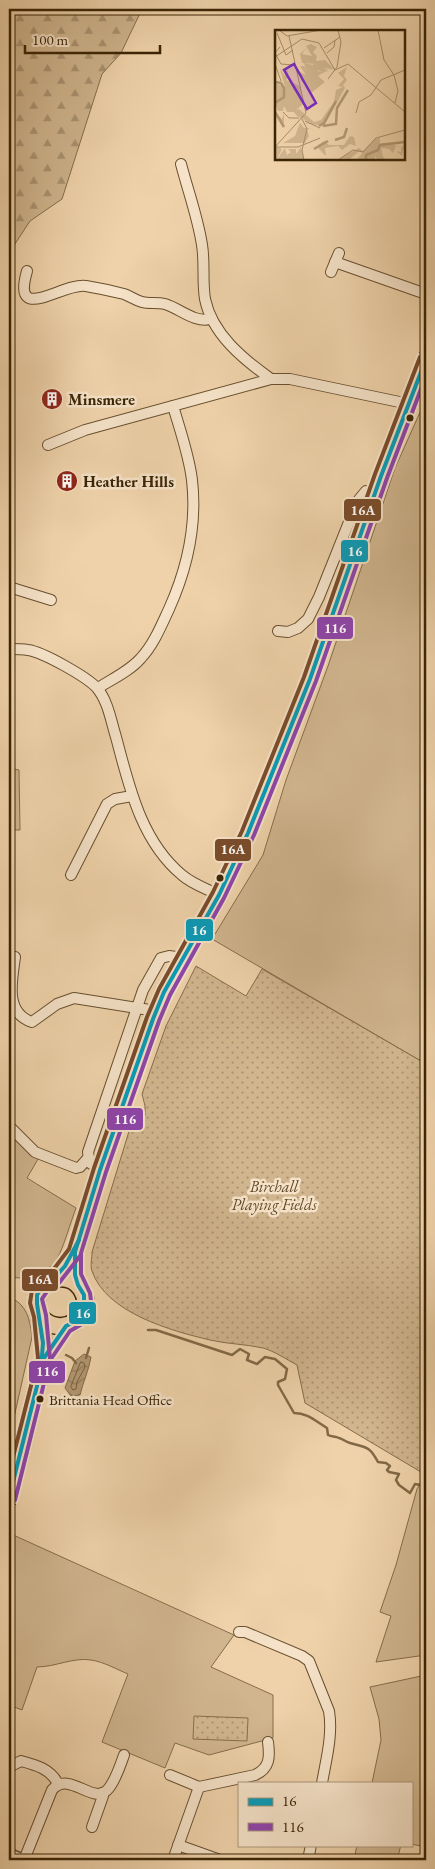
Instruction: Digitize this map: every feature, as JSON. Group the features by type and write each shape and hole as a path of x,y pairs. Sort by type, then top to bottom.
{"highway":[{"path":"44,1358 66,1326 78,1320 85,1307 84,1295 75,1275 75,1252 100,1170 156,1011 164,992 219,895 248,833 310,679 375,494 426,359"},
{"path":"54,1279 75,1252"},
{"path":"9,1498 44,1358 40,1316 36,1302 38,1292 46,1282 54,1279 66,1278 78,1285"},
{"path":"40,1316 51,1325 66,1326"}],"street":[{"path":"180,164 202,246 205,300 212,318 229,344 253,366 271,379"},
{"path":"335,262 426,294"},
{"path":"28,270 24,280 24,289 30,299 39,300 66,288 84,286 125,295 142,302 164,304 193,318 204,320 212,318"},
{"path":"48,445 56,440 85,430 271,379 290,379 409,404"},
{"path":"98,688 135,664 152,644 176,594 190,548 193,522 192,480 173,406"},
{"path":"278,631 288,632 298,628 308,619 319,597 357,502 366,491 375,494"},
{"path":"9,587 51,600"},
{"path":"9,649 28,650 41,654 87,679 98,688 106,704 132,796 148,833 171,865 183,876 219,895"},
{"path":"71,876 107,804 115,799 132,796"},
{"path":"9,1126 35,1152 76,1168 80,1167 88,1158 95,1129 143,990 161,958 169,956 183,958"},
{"path":"15,958 11,988 13,1001 20,1017 32,1022 57,1004 74,998 156,1011"},
{"path":"88,1158 93,1167 100,1170"},
{"path":"239,1632 245,1632 302,1656 308,1661 329,1711 329,1741 322,1782"},
{"path":"170,1775 200,1787 255,1775 262,1771 270,1760 268,1742"},
{"path":"9,1855 22,1860 52,1790 58,1784 67,1783 94,1793 102,1793 110,1786 124,1755"},
{"path":"11,1766 21,1760 53,1774 58,1784"},
{"path":"172,1860 200,1787"},
{"path":"92,1827 103,1796 102,1793"},
{"path":"178,1845 220,1860"},
{"path":"308,1860 311,1846"}],"green space":[{"path":"9,9 142,9 121,53 102,74 62,199 30,221 9,253"},
{"path":"426,399 426,1064 212,939 263,855 286,780 328,666 395,468"},
{"path":"9,768 19,770 20,830 9,830"},
{"name":"Birchall Playing Fields","path":"196,966 246,996 262,969 426,1064 426,1475 305,1403 297,1365 263,1348 195,1336 142,1318 125,1309 111,1298 100,1286 92,1271 92,1252 130,1128 142,1121 145,1115 142,1094 166,1026"},
{"path":"9,1132 38,1159 27,1178 76,1208 57,1259 42,1273 22,1278 9,1276"},
{"path":"9,1297 24,1308 29,1319 32,1337 9,1440"},
{"path":"425,1475 426,1655 376,1662 391,1616 380,1612 396,1565 417,1489"},
{"path":"11,1534 234,1635 211,1667 273,1695 273,1738 209,1755 175,1743 165,1768 102,1742 128,1674 105,1664 85,1659 37,1667 22,1710 9,1705 9,1541"},
{"path":"426,1675 426,1847 412,1844 412,1782 372,1782 381,1740 379,1719 370,1687"},
{"path":"194,1716 248,1718 247,1741 193,1739"},
{"path":"357,1846 401,1846 397,1860 354,1860"}],"water":[{"path":"84,1354 91,1357 80,1395 71,1396 65,1388 75,1361"}],"waterway":[{"path":"148,1330 156,1330 232,1355 240,1349 249,1354 247,1360 257,1364 265,1357 275,1359 287,1369 285,1379 278,1382 278,1385 294,1413 303,1414 315,1420 327,1428 328,1435 338,1437 369,1450 378,1462 386,1463 390,1466 387,1470 389,1472 399,1474 396,1480 399,1485 410,1493 415,1484 426,1486"},
{"path":"86,1358 89,1348"},
{"path":"66,1355 76,1363"}],"transit line":[{"name":"16A","path":"9,1473 38,1358 34,1317 30,1303 32,1290 42,1277 50,1274 69,1249 94,1168 147,1017 159,989 213,892 242,831 304,677 375,474 420,357"},
{"name":"16","path":"9,1498 44,1358 66,1326 78,1320 84,1311 84,1295 75,1275 75,1252 100,1170 153,1019 164,992 219,895 248,833 310,679 381,476 426,359"},
{"name":"116","path":"49,1362 70,1331 82,1324 90,1313 90,1293 81,1274 81,1253 106,1172 159,1021 170,995 224,898 254,835 316,681 387,478 426,376"},
{"name":"16","path":"41,1368 43,1343 37,1295 42,1287 65,1266 79,1240"},
{"name":"116","path":"15,1500 50,1359 46,1315 42,1299 50,1287 59,1283 80,1256"}],"place":[{"name":"Minsmere","path":"52,399"},
{"name":"Heather Hills","path":"67,481"},
{"name":"Brittania Head Office","path":"40,1399"}]}
